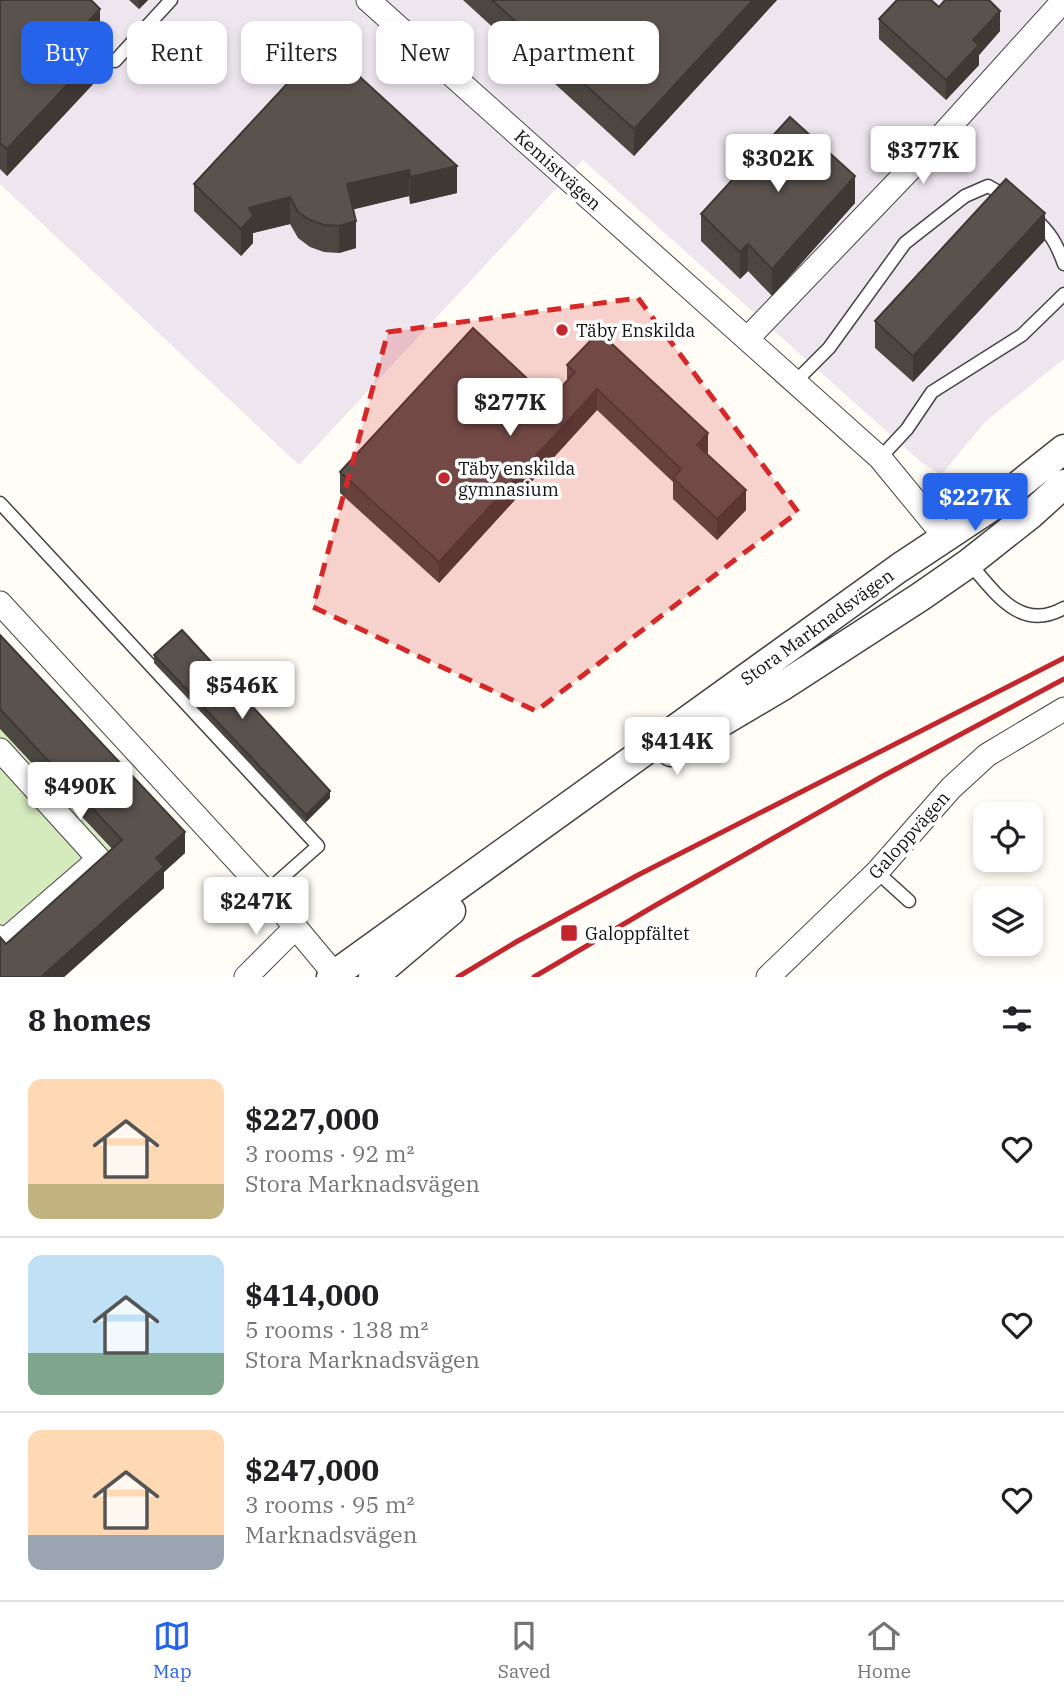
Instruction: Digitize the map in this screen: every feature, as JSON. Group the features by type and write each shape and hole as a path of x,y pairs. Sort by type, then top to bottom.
{"street":[{"name":"Kemistvägen","path":"368,0 880,458 945,537"},
{"path":"747,339 925,153 1053,4"},
{"name":"Stora Marknadsvägen","path":"334,976 945,537 991,507 1064,449"},
{"name":"Stora Marknadsvägen","path":"373,977 449,912 647,766 781,687 970,563 1064,484"},
{"path":"945,537 970,563"},
{"path":"0,603 266,892 334,976"},
{"name":"Galoppvägen","path":"768,977 877,873 951,788 987,755 1064,709"},
{"path":"0,750 99,859 4,942 0,937"},
{"path":"246,977 296,927"}],"lane":[{"path":"115,61 171,0"},
{"path":"795,382 829,348 905,243 965,196 988,186 1004,194 1046,228 1057,243 1064,264"},
{"path":"880,458 907,429 932,392 1022,335 1064,294"},
{"path":"0,503 318,846 266,892"},
{"path":"970,563 1006,604 1022,614 1038,617 1064,608"},
{"path":"877,873 909,901"}],"highlighted area":[{"path":"638,298 798,512 536,711 313,607 388,332"}],"shaded area":[{"path":"0,0 1064,0 1064,359 986,421 941,475 922,463 583,160 299,465 0,184"}],"green space":[{"path":"0,729 122,861 0,958"}],"building":[{"path":"0,0 91,0 100,9 88,21 21,21 21,84 68,84 7,149 0,143"},
{"path":"492,0 753,0 634,129 584,84 659,84 659,21 515,21"},
{"path":"897,0 931,0 939,7 945,0 989,0 1000,11 973,40 979,45 946,80 879,19"},
{"path":"362,79 457,166 410,177 409,170 347,184 356,221 339,226 310,220 298,212 290,197 249,208 253,216 241,229 194,184 287,84 362,84"},
{"path":"790,117 855,176 772,269 748,244 740,252 701,214"},
{"path":"1006,179 1045,213 913,356 875,321"},
{"name":"Täby enskilda gymnasium","path":"473,328 550,400 575,372 567,365 599,332 708,433 697,445 746,490 717,519 673,478 681,469 597,389 439,562 340,472"},
{"path":"182,630 330,791 306,815 154,655"},
{"path":"0,635 185,832 156,858 164,867 41,977 0,977 0,937 6,944 122,840 0,709"}],"railway":[{"path":"458,977 638,875 1064,658"},
{"path":"534,977 881,777 1064,679"}],"place":[{"name":"Täby Enskilda","path":"562,330"},
{"name":"Täby enskilda gymnasium","path":"444,478"},
{"name":"Galoppfältet","path":"569,933"}]}
